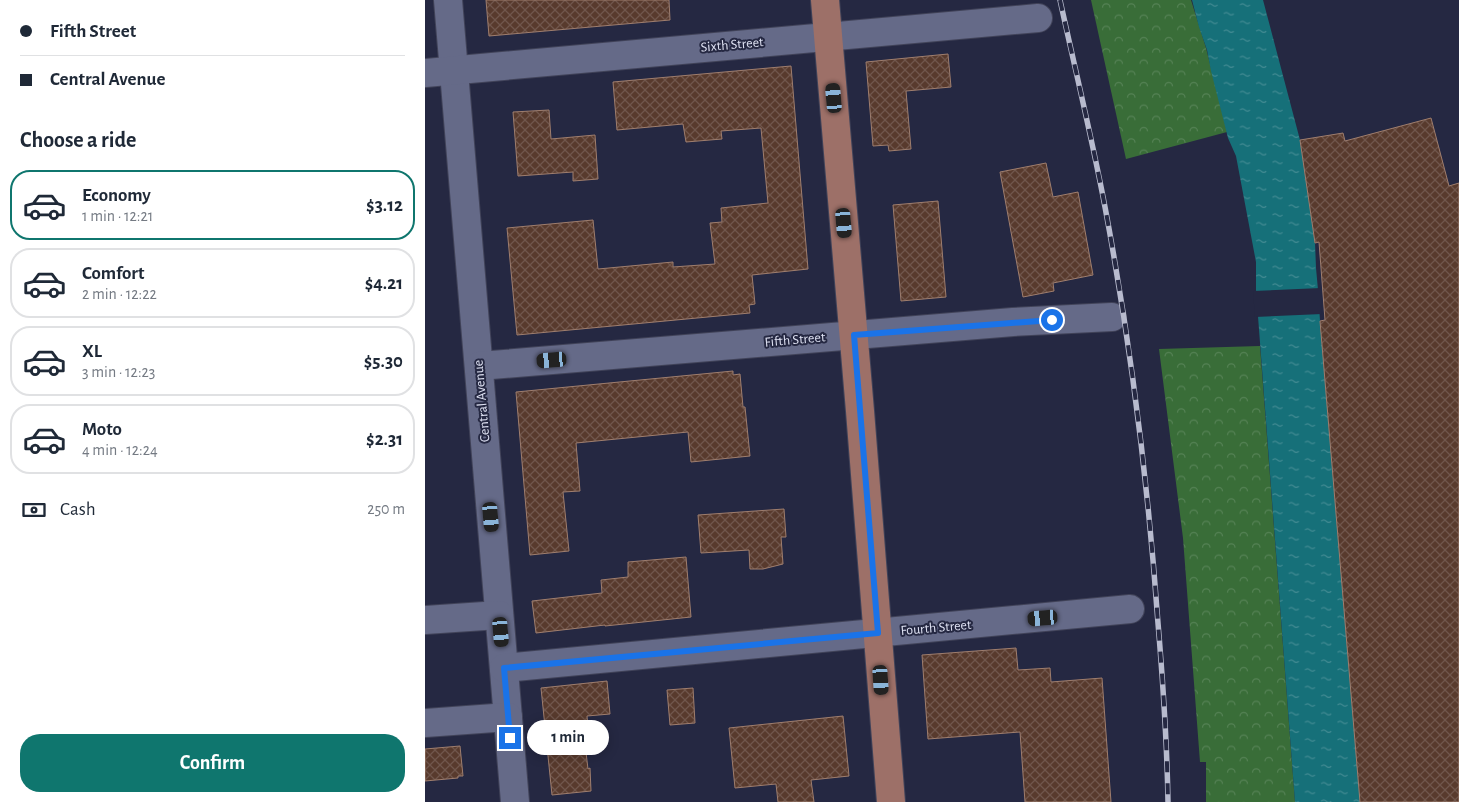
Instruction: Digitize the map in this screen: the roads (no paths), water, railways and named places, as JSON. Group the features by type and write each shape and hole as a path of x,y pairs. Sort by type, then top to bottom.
{"main road":[{"path":"825,0 891,802"}],"street":[{"name":"Central Avenue","path":"448,0 515,802"},
{"name":"Sixth Street","path":"425,73 1038,18"},
{"name":"Fifth Street","path":"479,366 1013,322 1112,317"},
{"name":"Fourth Street","path":"504,668 1130,609"},
{"path":"425,620 499,614"},
{"path":"425,723 508,716"}],"water":[{"path":"1192,0 1263,0 1300,140 1315,243 1360,802 1295,802 1256,290 1256,262 1236,156 1228,138 1207,50"}],"railway":[{"path":"1060,0 1105,207 1131,362 1144,466 1154,571 1167,757 1168,802"}]}
